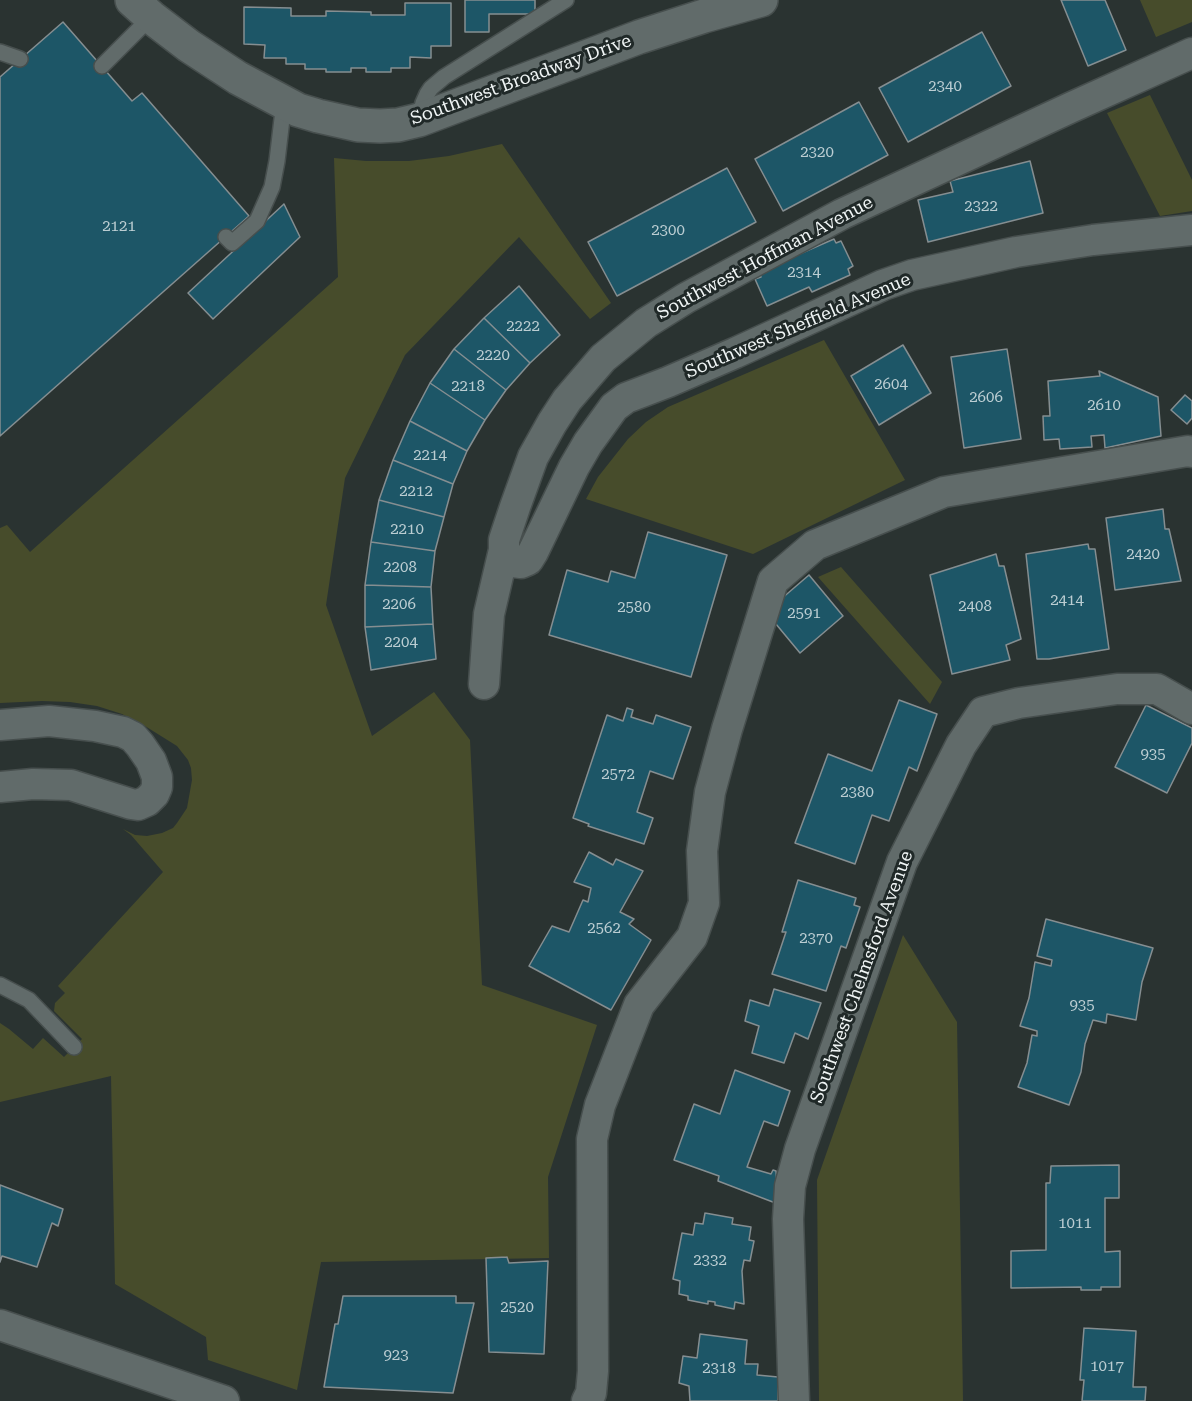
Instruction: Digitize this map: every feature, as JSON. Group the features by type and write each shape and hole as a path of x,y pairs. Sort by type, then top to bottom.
{"street":[{"name":"Southwest Broadway Drive","path":"147,6 189,46 238,78 298,110 358,125 389,126 419,120 639,38 761,0"},
{"name":"Southwest Hoffman Avenue","path":"484,684 489,614 504,550 504,540 533,458 567,400 603,358 646,323 686,298 842,214 1192,53"},
{"name":"Southwest Sheffield Avenue","path":"504,550 507,558 513,562 521,563 528,560 588,443 614,407 626,398 735,353 883,285 912,275 1016,252 1071,243 1192,230"},
{"path":"587,1401 591,1393 593,1371 592,1139 600,1106 639,1005 692,937 704,903 702,851 710,792 773,581 815,544 944,492 1192,452"},
{"name":"Southwest Chelmsford Avenue","path":"794,1401 788,1219 790,1186 800,1149 902,862 961,745 983,712 1019,703 1117,689 1157,689 1192,709"},
{"path":"0,725 49,722 95,726 123,732 133,737 140,745 151,761 157,777 154,795 138,805 70,785 33,784 0,787"},
{"path":"0,1324 224,1401"}],"lane":[{"path":"419,120 427,94 444,77 566,0"},
{"path":"102,66 147,6"},
{"path":"0,52 20,59"},
{"path":"226,237 232,243 257,221 272,188 284,102"},
{"path":"0,985 29,1000 74,1047"}],"green space":[{"path":"1140,0 1192,0 1192,22 1156,37"},
{"path":"1150,95 1192,180 1192,211 1160,216 1107,113"},
{"path":"502,144 611,303 590,319 519,237 405,355 345,478 326,605 372,736 434,692 470,740 482,985 597,1025 548,1177 549,1258 321,1262 297,1390 208,1360 206,1337 115,1284 111,1076 0,1102 0,1023 33,1049 43,1038 64,1057 82,1039 54,1011 55,1003 65,993 58,986 163,872 123,829 135,835 147,836 173,828 187,808 192,780 188,760 177,746 122,714 97,706 70,702 0,703 0,528 7,525 30,552 338,277 334,158 409,161 449,156"},
{"path":"824,340 905,480 753,554 586,499 598,477 628,439 646,422 668,407"},
{"path":"841,567 942,682 930,704 818,577"},
{"path":"903,935 957,1022 963,1401 819,1401 817,1180"}],"building":[{"path":"465,0 535,0 535,14 489,14 489,32 465,32"},
{"path":"1061,0 1105,0 1126,50 1088,66"},
{"path":"405,3 451,3 451,46 431,46 431,58 410,57 410,68 391,68 391,72 366,72 366,68 351,68 351,72 305,69 305,64 286,64 286,58 264,58 265,45 244,44 244,7 291,8 291,16 326,16 326,11 405,15"},
{"path":"63,22 132,101 142,93 249,216 0,436 0,77"},
{"path":"982,32 1011,86 908,142 879,88"},
{"path":"859,102 888,155 783,211 755,159"},
{"path":"1030,161 1043,213 928,242 918,200 953,192 950,181"},
{"path":"727,168 756,222 617,296 588,242"},
{"path":"284,204 300,237 213,319 188,293"},
{"path":"834,239 836,243 841,241 853,266 848,269 850,275 812,292 809,287 767,306 755,279 761,277 758,272"},
{"path":"519,286 560,335 530,363 484,318"},
{"path":"484,318 530,363 506,390 454,349"},
{"path":"903,345 931,393 879,425 851,376"},
{"path":"454,349 506,390 485,420 430,383"},
{"path":"1007,349 1021,439 964,448 951,357"},
{"path":"1099,371 1158,397 1161,436 1105,448 1104,435 1091,436 1092,447 1060,449 1059,439 1044,440 1043,416 1050,416 1048,381 1100,376"},
{"path":"430,383 485,420 467,451 410,421"},
{"path":"1185,395 1192,401 1192,418 1187,424 1171,410"},
{"path":"410,421 467,451 453,484 393,460"},
{"path":"393,460 453,484 444,517 379,500"},
{"path":"379,500 444,517 435,551 371,542"},
{"path":"1163,509 1165,529 1169,529 1181,581 1115,590 1106,518"},
{"path":"648,532 727,555 691,677 549,635 567,570 608,582 611,571 635,578"},
{"path":"371,542 435,551 431,587 365,585"},
{"path":"1088,544 1089,549 1095,549 1109,649 1037,659 1026,554"},
{"path":"996,554 999,566 1004,566 1021,639 1006,645 1010,660 952,674 930,575"},
{"path":"809,575 843,616 800,653 766,612"},
{"path":"365,585 431,587 433,624 365,627"},
{"path":"433,624 436,659 371,670 365,627"},
{"path":"899,700 937,714 917,771 909,767 889,821 872,815 855,864 795,843 828,754 872,771"},
{"path":"1146,705 1192,728 1192,743 1167,793 1115,767"},
{"path":"627,708 633,710 631,717 653,724 656,715 691,727 673,779 650,771 637,812 653,818 644,844 588,826 589,824 573,818 607,715 623,721"},
{"path":"589,852 613,865 616,859 643,871 620,912 634,919 629,924 651,940 611,1010 529,966 552,926 569,932 583,900 588,902 591,888 574,882"},
{"path":"798,880 856,898 854,905 860,907 846,948 841,946 826,991 772,974 786,932 782,932"},
{"path":"1046,919 1153,948 1142,982 1136,1020 1107,1014 1106,1023 1093,1020 1085,1044 1081,1072 1069,1105 1018,1087 1027,1063 1032,1035 1037,1036 1037,1031 1020,1026 1029,998 1035,962 1051,966 1052,960 1037,956"},
{"path":"774,989 821,1003 808,1039 795,1033 784,1063 752,1053 759,1026 745,1021 750,1000 769,1006"},
{"path":"735,1070 790,1091 778,1126 764,1121 747,1167 771,1174 773,1170 776,1171 778,1204 718,1181 719,1176 674,1160 694,1104 720,1114"},
{"path":"1119,1165 1119,1198 1105,1198 1105,1252 1120,1251 1120,1287 1101,1287 1101,1290 1081,1290 1081,1287 1011,1288 1011,1251 1046,1250 1046,1183 1050,1183 1051,1166"},
{"path":"0,1185 63,1209 58,1226 52,1223 37,1267 2,1256 0,1262"},
{"path":"705,1213 733,1218 732,1224 751,1227 749,1240 754,1241 750,1261 744,1260 742,1271 744,1304 735,1302 734,1309 715,1305 715,1302 708,1301 708,1304 688,1300 688,1296 679,1294 680,1281 673,1279 682,1233 693,1235 695,1223 703,1224"},
{"path":"507,1257 509,1263 548,1261 544,1354 489,1352 486,1258"},
{"path":"343,1296 456,1296 456,1303 474,1303 453,1393 324,1387 335,1324 338,1324"},
{"path":"1084,1328 1136,1331 1133,1387 1146,1387 1145,1401 1082,1401 1084,1380 1080,1380"},
{"path":"700,1334 747,1340 745,1364 758,1364 757,1375 778,1377 778,1401 690,1401 689,1386 679,1383 683,1356 697,1358"}]}
